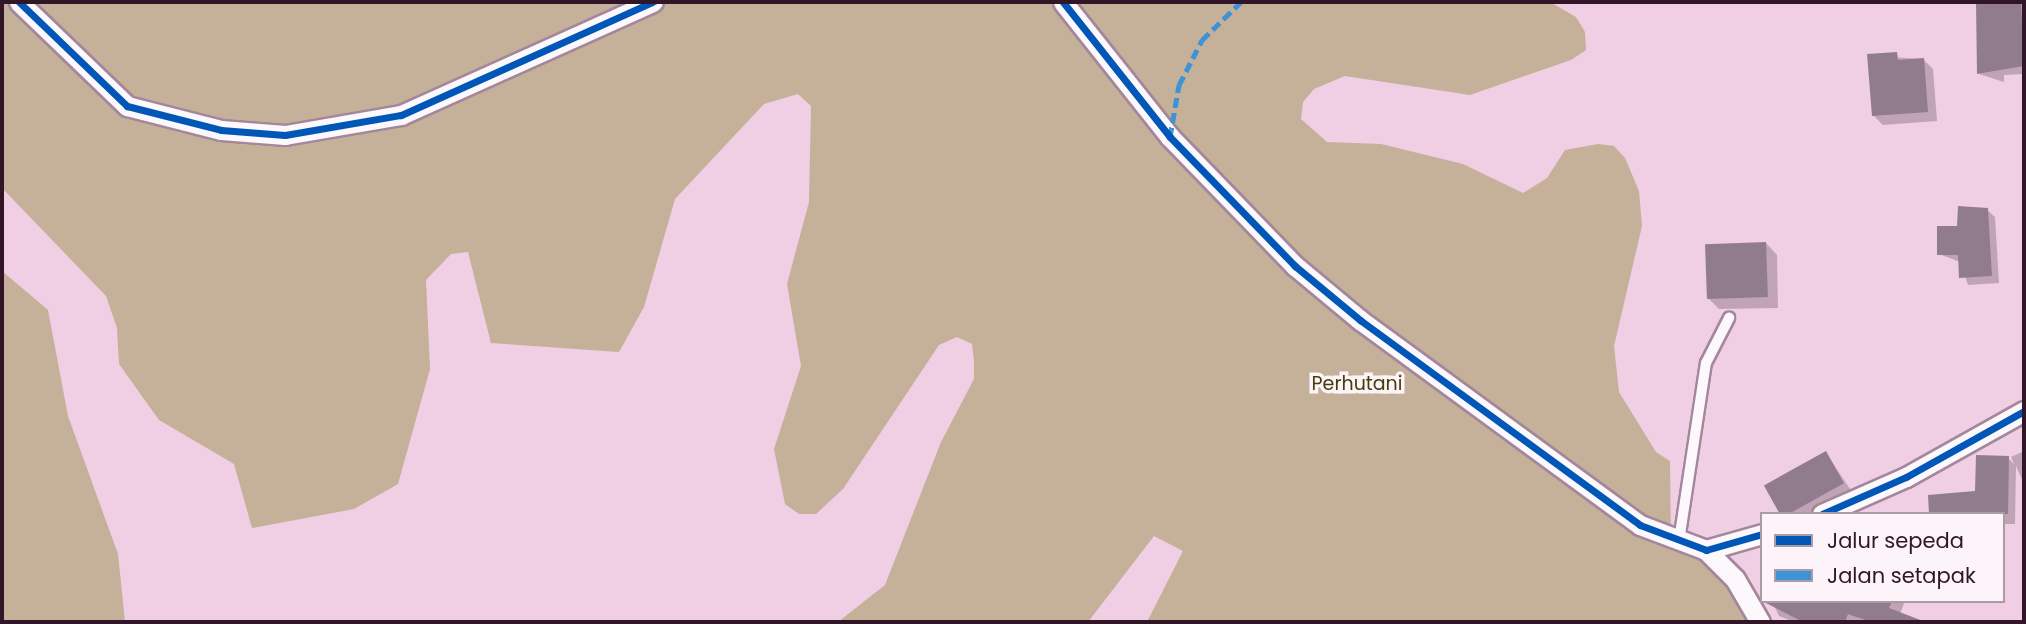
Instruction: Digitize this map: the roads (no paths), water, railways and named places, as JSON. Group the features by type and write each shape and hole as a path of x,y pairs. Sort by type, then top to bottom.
{"street":[{"path":"19,2 127,106 221,130 285,135 401,115 653,2"},
{"path":"1063,2 1170,137 1295,266 1557,468 1640,525 1706,550 1735,579 1760,622"},
{"path":"1827,512 1906,477 2024,411"},
{"path":"1706,550 1760,535"}],"lane":[{"path":"1679,541 1706,363 1729,318"}],"park label":[{"name":"Perhutani","path":"1357,384"}]}
